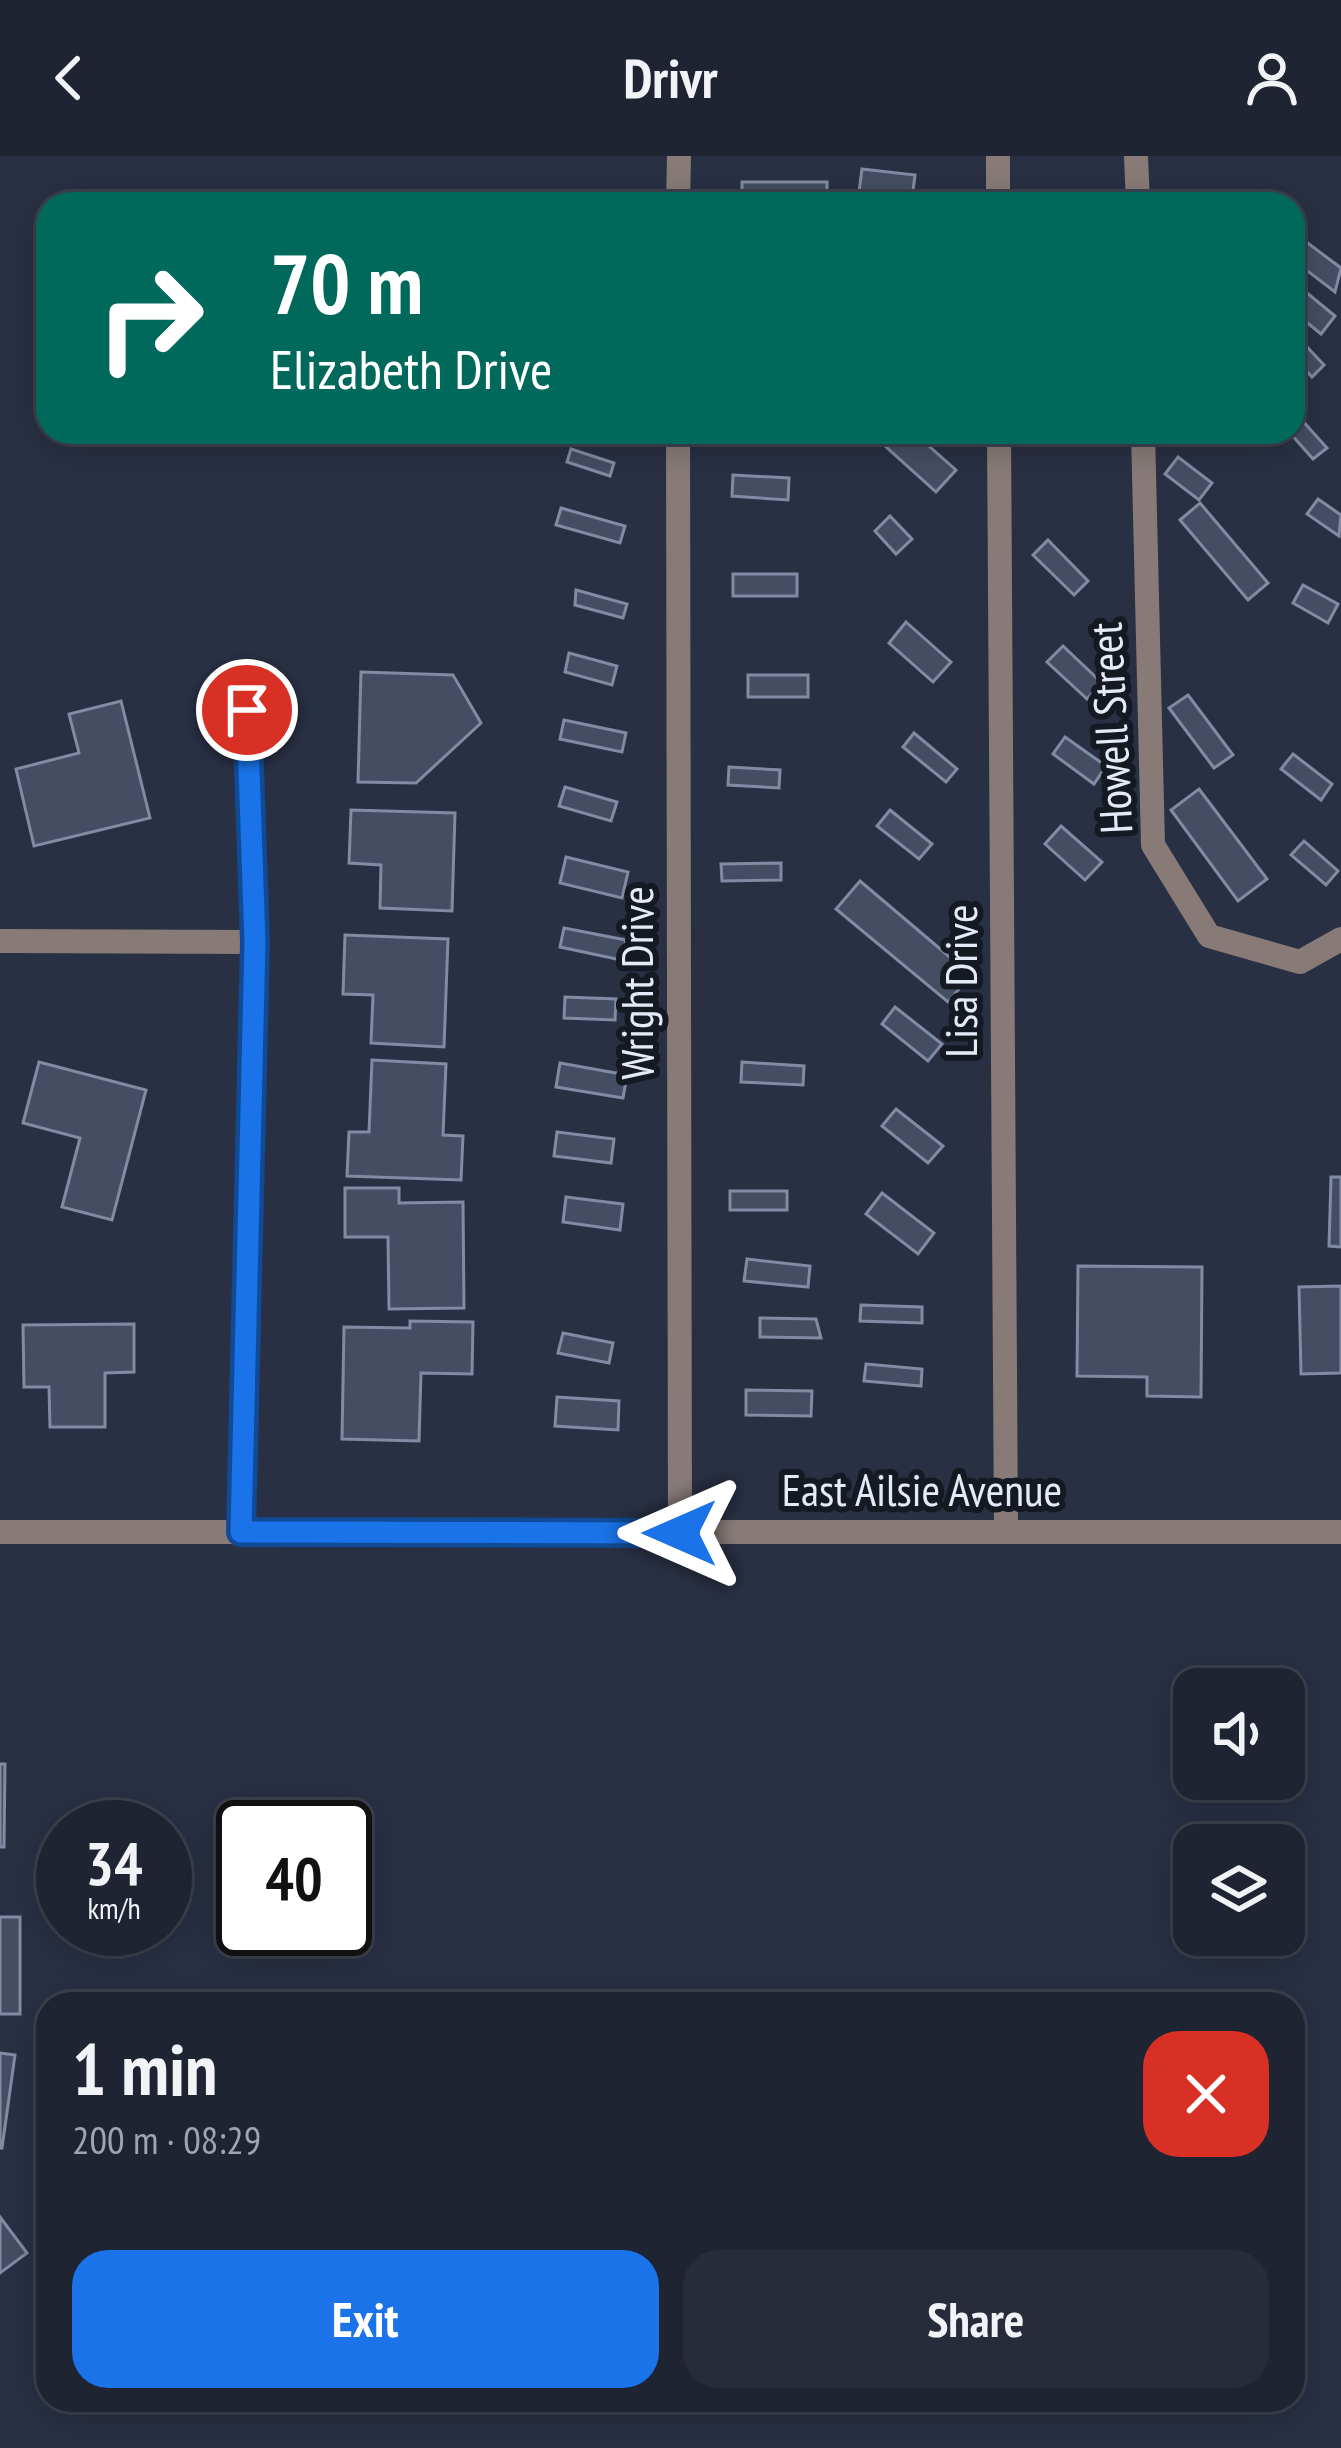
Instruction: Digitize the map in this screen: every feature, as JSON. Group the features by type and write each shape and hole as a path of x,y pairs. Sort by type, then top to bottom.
{"street":[{"path":"678,192 679,156"},
{"path":"998,156 998,192"},
{"path":"1136,156 1138,192"},
{"name":"Wright Drive","path":"678,444 680,1533"},
{"name":"Lisa Drive","path":"999,444 1006,1530"},
{"name":"Howell Street","path":"1143,444 1153,845 1209,936 1300,962 1341,939"},
{"path":"241,1532 255,942 247,710"},
{"path":"0,941 255,942"},
{"name":"East Ailsie Avenue","path":"0,1532 1341,1532"}],"building":[{"path":"862,169 915,175 913,192 859,192"},
{"path":"742,182 827,182 827,192 742,192"},
{"path":"1305,241 1341,268 1335,292 1305,269"},
{"path":"1305,291 1335,316 1321,334 1305,321"},
{"path":"1305,345 1324,365 1312,377 1305,370"},
{"path":"1305,424 1327,448 1313,459 1300,444 1305,444"},
{"path":"927,444 956,470 936,492 884,445"},
{"path":"571,449 614,463 610,476 567,462"},
{"path":"1178,457 1212,483 1199,500 1165,474"},
{"path":"733,475 789,478 788,500 732,496"},
{"path":"1318,499 1341,515 1339,536 1307,514"},
{"path":"1200,503 1268,583 1248,600 1180,520"},
{"path":"561,508 625,526 620,543 556,525"},
{"path":"890,516 912,539 896,554 875,531"},
{"path":"1048,540 1088,581 1074,595 1033,555"},
{"path":"733,574 797,574 797,596 733,596"},
{"path":"1303,585 1338,604 1328,623 1293,603"},
{"path":"576,590 627,604 623,618 575,605"},
{"path":"906,622 951,662 933,682 889,643"},
{"path":"1063,646 1102,683 1087,699 1047,662"},
{"path":"569,653 617,666 612,685 565,672"},
{"path":"361,672 453,675 481,723 416,783 358,782"},
{"path":"748,675 808,675 808,697 748,697"},
{"path":"1188,695 1233,755 1214,768 1169,708"},
{"path":"121,701 150,818 34,846 16,769 79,753 69,714"},
{"path":"564,720 626,733 622,752 560,739"},
{"path":"914,733 957,769 946,782 903,747"},
{"path":"1065,737 1106,766 1094,784 1053,754"},
{"path":"1293,754 1332,784 1321,800 1281,769"},
{"path":"729,767 780,770 779,788 728,785"},
{"path":"565,787 617,802 611,821 559,806"},
{"path":"1199,789 1267,879 1238,901 1171,810"},
{"path":"351,810 455,813 452,911 380,908 381,865 349,863"},
{"path":"890,810 932,844 919,859 877,826"},
{"path":"1061,826 1102,862 1085,880 1045,844"},
{"path":"1304,841 1338,871 1326,885 1291,855"},
{"path":"566,857 628,872 622,898 560,883"},
{"path":"781,863 781,880 722,881 721,864"},
{"path":"860,881 971,975 948,1002 836,909"},
{"path":"564,928 626,940 621,960 560,947"},
{"path":"345,935 448,939 444,1047 371,1043 373,995 343,994"},
{"path":"565,997 616,999 615,1020 564,1018"},
{"path":"895,1007 942,1044 928,1061 882,1024"},
{"path":"372,1060 446,1064 443,1135 463,1136 461,1180 347,1176 349,1132 369,1132"},
{"path":"39,1062 146,1090 112,1220 62,1207 80,1138 23,1123"},
{"path":"742,1062 804,1066 803,1085 741,1082"},
{"path":"560,1063 627,1075 623,1098 556,1087"},
{"path":"896,1109 943,1146 928,1163 882,1126"},
{"path":"557,1132 614,1139 611,1163 554,1156"},
{"path":"1331,1177 1341,1177 1341,1247 1329,1246"},
{"path":"345,1188 399,1188 399,1203 463,1202 464,1308 389,1309 388,1237 345,1237"},
{"path":"730,1191 787,1191 787,1210 730,1210"},
{"path":"882,1193 934,1233 918,1254 866,1214"},
{"path":"566,1197 623,1204 620,1230 563,1222"},
{"path":"747,1259 810,1266 808,1287 744,1281"},
{"path":"1078,1266 1202,1267 1201,1397 1147,1396 1147,1377 1077,1376"},
{"path":"1341,1286 1341,1373 1301,1374 1299,1287"},
{"path":"861,1305 922,1307 922,1323 860,1321"},
{"path":"760,1318 816,1319 821,1338 760,1337"},
{"path":"410,1321 473,1322 472,1374 421,1373 419,1441 342,1439 344,1327 410,1328"},
{"path":"134,1324 134,1372 105,1373 105,1427 50,1427 49,1387 24,1387 23,1325"},
{"path":"563,1333 613,1343 609,1363 558,1353"},
{"path":"866,1364 922,1369 921,1386 864,1381"},
{"path":"746,1390 812,1391 811,1416 746,1415"},
{"path":"557,1397 619,1401 618,1430 555,1426"},
{"path":"0,1764 5,1764 4,1847 0,1847"},
{"path":"0,1917 20,1917 20,2014 0,2014"},
{"path":"0,2053 15,2055 2,2148 0,2148"},
{"path":"0,2217 27,2253 0,2273"}],"route":[{"path":"247,710 255,942 241,1532 680,1533"}]}
